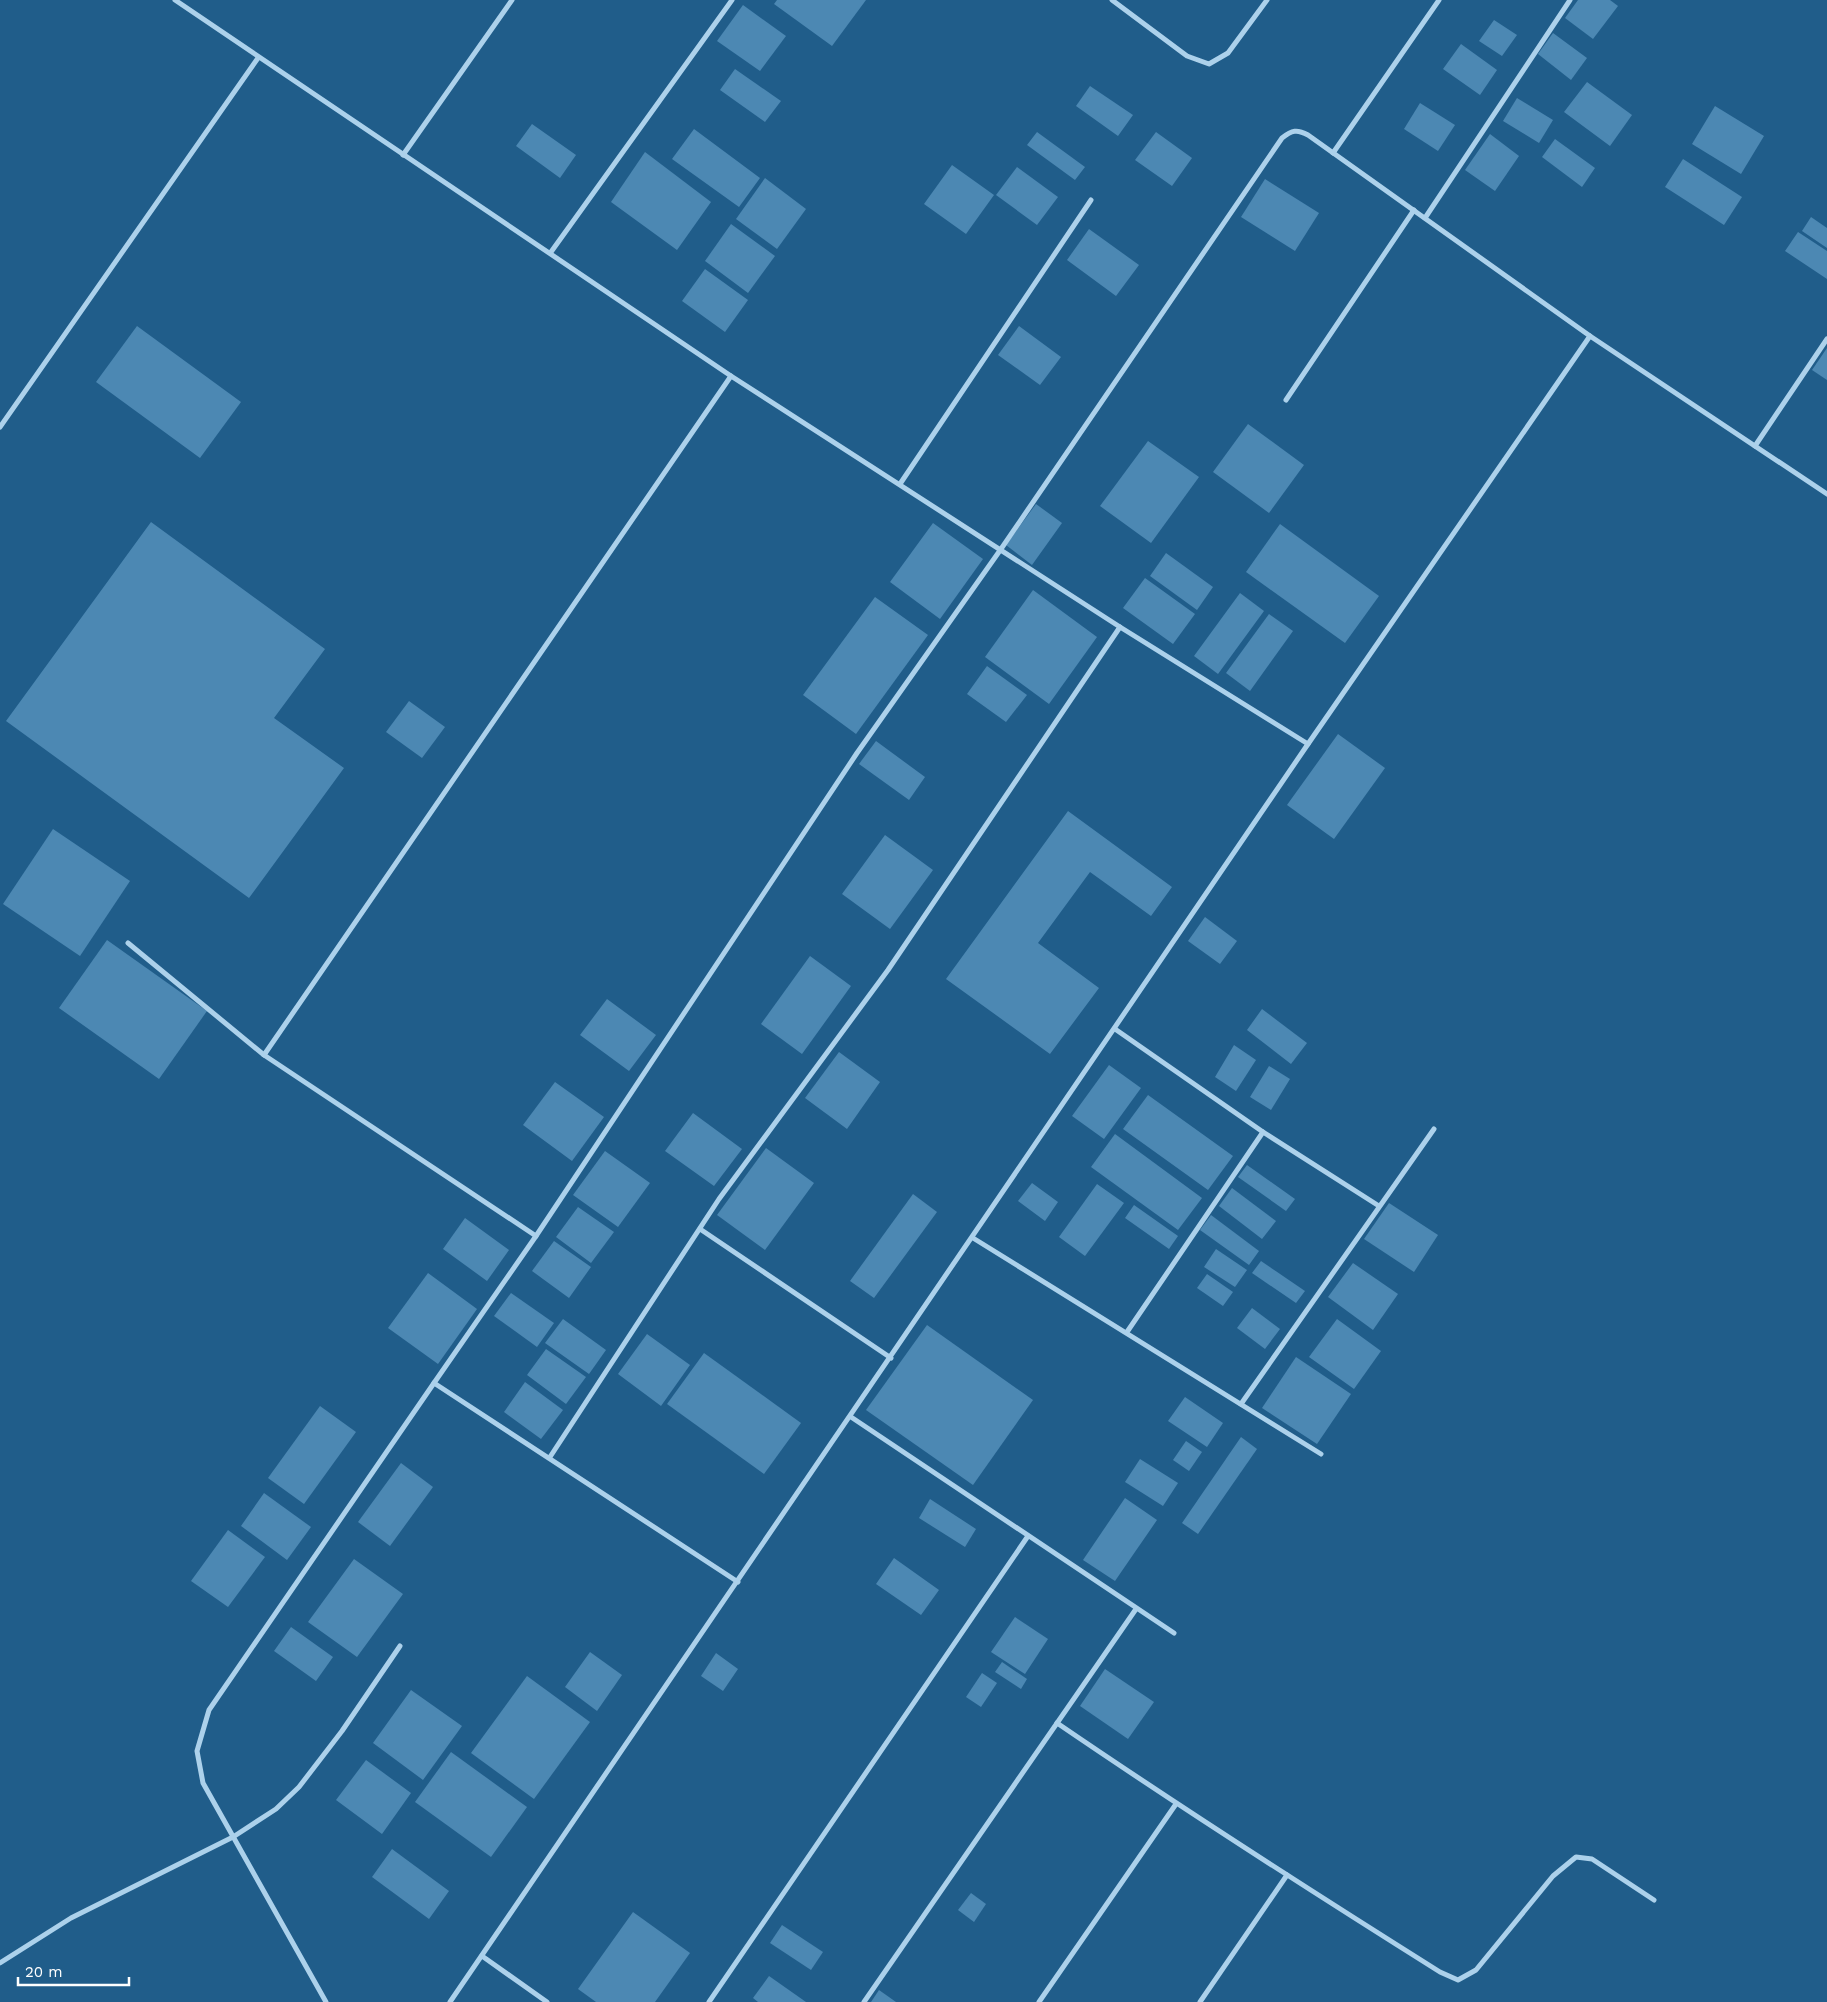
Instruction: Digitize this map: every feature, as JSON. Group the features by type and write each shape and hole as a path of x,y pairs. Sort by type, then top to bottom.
{"street":[{"path":"175,0 258,58 551,252 731,376 1120,627 1308,744"},
{"path":"403,155 512,0"},
{"path":"551,252 732,0"},
{"path":"1112,0 1187,56 1209,64 1228,53 1267,0"},
{"path":"1333,153 1439,0"},
{"path":"1425,218 1570,0"},
{"path":"0,428 258,58"},
{"path":"326,2002 203,1783 197,1751 208,1710 536,1236 857,753 1001,549 1282,138 1290,132 1299,130 1590,336 1827,494"},
{"path":"900,484 1090,200"},
{"path":"1286,400 1414,210"},
{"path":"450,2002 1116,1029 1308,744 1590,336"},
{"path":"1755,446 1827,339"},
{"path":"264,1055 731,376"},
{"path":"550,1457 720,1199 888,970 1120,627"},
{"path":"128,943 264,1055 536,1236"},
{"path":"1116,1029 1262,1132 1379,1206"},
{"path":"1241,1404 1434,1129"},
{"path":"1127,1332 1262,1132"},
{"path":"700,1229 891,1358"},
{"path":"973,1238 1321,1454"},
{"path":"434,1383 550,1457 738,1582"},
{"path":"850,1417 1174,1633"},
{"path":"709,2002 1028,1536"},
{"path":"864,2002 1136,1608"},
{"path":"0,1963 71,1918 233,1837 276,1809 299,1787 342,1732 400,1646"},
{"path":"1057,1723 1176,1804 1287,1876 1440,1972 1458,1980 1476,1970 1553,1876 1576,1858 1592,1859 1654,1900"},
{"path":"1039,2002 1176,1804"},
{"path":"1200,2002 1287,1876"},
{"path":"482,1956 546,2002"}],"building":[{"path":"777,0 866,0 832,46 774,4"},
{"path":"1578,0 1610,0 1618,6 1593,39 1565,18"},
{"path":"743,5 786,36 760,71 717,41"},
{"path":"1494,20 1517,35 1502,56 1479,41"},
{"path":"1553,33 1587,58 1571,80 1538,54"},
{"path":"1461,44 1497,70 1480,95 1443,69"},
{"path":"735,69 781,101 765,122 720,90"},
{"path":"1587,82 1632,115 1610,146 1564,112"},
{"path":"1090,86 1133,115 1118,136 1076,106"},
{"path":"1517,98 1553,120 1539,143 1503,121"},
{"path":"1420,103 1455,125 1438,151 1404,129"},
{"path":"1715,106 1764,136 1741,174 1692,144"},
{"path":"532,124 576,155 560,178 516,146"},
{"path":"694,129 760,178 739,207 672,159"},
{"path":"1037,132 1085,167 1075,180 1027,145"},
{"path":"1156,132 1192,158 1172,186 1135,160"},
{"path":"1490,134 1519,156 1495,191 1465,170"},
{"path":"1555,139 1595,168 1582,187 1542,157"},
{"path":"645,152 711,202 677,250 611,202"},
{"path":"1683,159 1742,197 1724,225 1665,187"},
{"path":"952,165 994,195 966,234 924,204"},
{"path":"1017,167 1058,197 1037,225 996,195"},
{"path":"765,178 806,209 777,249 736,219"},
{"path":"1265,179 1319,213 1295,251 1241,217"},
{"path":"1811,217 1827,228 1827,248 1802,231"},
{"path":"731,224 775,256 748,293 705,261"},
{"path":"1089,229 1139,265 1116,296 1067,260"},
{"path":"1798,232 1827,251 1827,279 1785,251"},
{"path":"705,269 748,300 725,332 682,301"},
{"path":"137,326 241,402 200,458 96,382"},
{"path":"1019,326 1061,357 1040,385 998,355"},
{"path":"1827,348 1827,380 1812,370"},
{"path":"1248,424 1304,465 1269,513 1213,472"},
{"path":"1148,441 1199,477 1151,543 1100,506"},
{"path":"1036,504 1062,523 1032,565 1006,545"},
{"path":"151,522 325,649 274,718 344,768 249,898 6,721"},
{"path":"933,523 983,559 940,619 890,582"},
{"path":"1280,524 1379,596 1345,643 1246,572"},
{"path":"1166,553 1213,587 1197,610 1150,576"},
{"path":"1145,578 1195,614 1173,644 1123,608"},
{"path":"1033,590 1097,637 1049,704 985,657"},
{"path":"1240,593 1264,611 1218,674 1194,656"},
{"path":"875,597 928,635 856,734 803,695"},
{"path":"1269,614 1293,631 1250,691 1226,673"},
{"path":"987,666 1027,695 1006,722 967,694"},
{"path":"409,701 445,727 422,758 386,732"},
{"path":"1338,734 1385,768 1334,839 1287,805"},
{"path":"876,741 925,777 909,800 859,764"},
{"path":"1068,811 1172,887 1151,916 1090,872 1038,943 1099,988 1050,1054 946,979"},
{"path":"53,829 130,881 80,956 3,904"},
{"path":"885,835 933,870 890,929 842,894"},
{"path":"1205,917 1237,941 1220,964 1188,941"},
{"path":"107,940 207,1011 159,1079 59,1008"},
{"path":"810,956 851,986 802,1054 761,1024"},
{"path":"607,999 656,1035 629,1071 580,1035"},
{"path":"1262,1009 1307,1043 1291,1064 1247,1030"},
{"path":"1234,1045 1256,1060 1236,1091 1215,1077"},
{"path":"839,1052 880,1082 847,1129 805,1098"},
{"path":"1109,1065 1141,1088 1104,1139 1072,1116"},
{"path":"1269,1066 1290,1079 1271,1110 1250,1097"},
{"path":"555,1082 604,1117 572,1161 523,1125"},
{"path":"1148,1095 1233,1156 1208,1190 1123,1129"},
{"path":"693,1113 742,1149 714,1186 665,1151"},
{"path":"1115,1134 1202,1198 1178,1230 1091,1167"},
{"path":"766,1148 814,1183 765,1250 717,1215"},
{"path":"605,1151 650,1183 618,1227 573,1195"},
{"path":"1247,1165 1295,1199 1286,1211 1238,1177"},
{"path":"1032,1183 1058,1202 1045,1221 1018,1201"},
{"path":"1097,1184 1124,1203 1085,1256 1059,1237"},
{"path":"1232,1188 1276,1221 1262,1239 1219,1206"},
{"path":"913,1194 937,1212 874,1298 850,1281"},
{"path":"1389,1203 1438,1235 1414,1272 1364,1239"},
{"path":"1134,1205 1178,1236 1169,1249 1125,1218"},
{"path":"578,1207 614,1232 591,1263 556,1237"},
{"path":"1211,1215 1259,1251 1249,1265 1200,1230"},
{"path":"465,1218 509,1250 487,1281 443,1249"},
{"path":"554,1241 591,1267 569,1298 532,1271"},
{"path":"1216,1249 1247,1270 1235,1287 1204,1267"},
{"path":"1261,1261 1305,1291 1296,1303 1252,1273"},
{"path":"1353,1263 1398,1294 1373,1330 1328,1297"},
{"path":"428,1273 477,1309 438,1364 388,1328"},
{"path":"1207,1274 1233,1292 1223,1306 1197,1288"},
{"path":"511,1293 554,1323 537,1347 494,1316"},
{"path":"1252,1308 1280,1329 1265,1349 1237,1328"},
{"path":"563,1319 606,1350 589,1374 545,1343"},
{"path":"1337,1319 1381,1351 1354,1389 1309,1357"},
{"path":"927,1325 1033,1400 973,1485 866,1410"},
{"path":"647,1334 690,1365 661,1406 618,1374"},
{"path":"546,1349 586,1377 566,1404 527,1375"},
{"path":"704,1353 801,1423 764,1474 667,1404"},
{"path":"1296,1357 1351,1394 1317,1444 1262,1408"},
{"path":"525,1382 563,1410 541,1439 504,1412"},
{"path":"1185,1397 1223,1423 1207,1447 1168,1421"},
{"path":"320,1406 356,1432 304,1504 268,1478"},
{"path":"1241,1437 1257,1449 1198,1534 1182,1523"},
{"path":"1186,1441 1202,1452 1189,1471 1173,1460"},
{"path":"1140,1459 1178,1483 1163,1506 1125,1482"},
{"path":"401,1463 433,1487 390,1546 358,1522"},
{"path":"264,1493 311,1527 287,1560 241,1526"},
{"path":"1125,1498 1157,1520 1115,1581 1083,1560"},
{"path":"930,1499 976,1529 965,1547 919,1518"},
{"path":"228,1530 265,1557 228,1607 191,1581"},
{"path":"894,1558 939,1590 921,1615 876,1584"},
{"path":"354,1559 403,1594 357,1657 308,1622"},
{"path":"1015,1617 1048,1639 1025,1674 991,1652"},
{"path":"291,1627 333,1657 316,1681 274,1651"},
{"path":"590,1652 622,1675 597,1711 565,1687"},
{"path":"716,1653 738,1669 723,1691 701,1676"},
{"path":"1002,1662 1027,1679 1021,1689 995,1672"},
{"path":"1105,1669 1154,1702 1128,1739 1080,1706"},
{"path":"982,1673 997,1683 981,1707 966,1697"},
{"path":"527,1676 590,1722 534,1799 471,1753"},
{"path":"411,1690 462,1726 423,1780 373,1743"},
{"path":"451,1752 527,1807 491,1857 415,1802"},
{"path":"366,1760 411,1793 382,1834 336,1800"},
{"path":"392,1849 449,1891 429,1919 372,1877"},
{"path":"971,1893 986,1904 974,1922 958,1910"},
{"path":"633,1912 690,1953 655,2002 596,2002 578,1989"},
{"path":"782,1925 823,1952 811,1970 770,1943"},
{"path":"769,1976 806,2002 758,2002 753,1998"},
{"path":"879,1990 896,2002 871,2002"}]}
